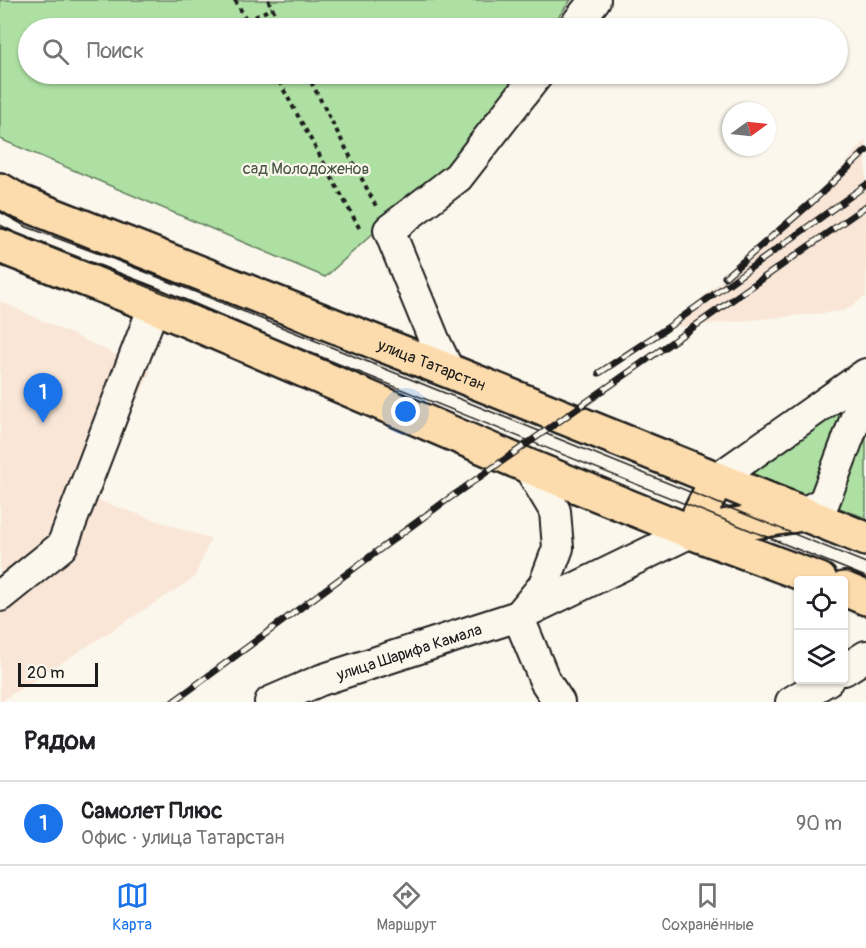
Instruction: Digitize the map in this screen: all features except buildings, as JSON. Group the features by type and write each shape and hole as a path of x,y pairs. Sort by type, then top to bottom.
{"main road":[{"name":"улица Татарстан","path":"0,190 20,202 449,370 866,539"},
{"path":"0,246 154,306 528,466 691,532 809,576"},
{"path":"691,532 717,479"},
{"path":"691,532 802,514"},
{"path":"848,591 866,598"}],"street":[{"path":"581,18 595,0"},
{"path":"449,370 435,342 389,230 458,177 530,84"},
{"path":"0,596 62,546 154,306"},
{"path":"717,479 866,374"},
{"path":"802,514 824,502 866,391"},
{"path":"528,466 555,511 558,548 544,585 518,616 545,681 556,701"},
{"name":"улица Шарифа Камала","path":"270,702 321,680 518,616 691,532"},
{"path":"848,667 866,656"},
{"path":"791,702 821,684"}],"path":[{"path":"236,0 245,18"},
{"path":"268,0 278,18"},
{"path":"253,18 273,8"},
{"path":"280,84 368,244 389,230 312,84"}],"shaded area":[{"path":"866,140 866,296 844,311 667,328 813,201"},
{"path":"0,301 151,371 91,498 211,539 194,578 0,702"}],"green space":[{"name":"сад Молодоженов","path":"0,0 571,0 558,18 18,18 18,84 510,84 453,161 325,277 0,139"},
{"path":"866,389 866,518 747,473"}],"tram line":[{"path":"0,212 27,227 113,259 866,563"},
{"path":"0,225 22,236 866,577"}],"railway":[{"path":"725,277 813,201 866,151"},
{"path":"599,373 667,328 866,185"},
{"path":"173,702 444,502 866,206"}],"place":[{"name":"Самолет Плюс","path":"43,423"}]}
